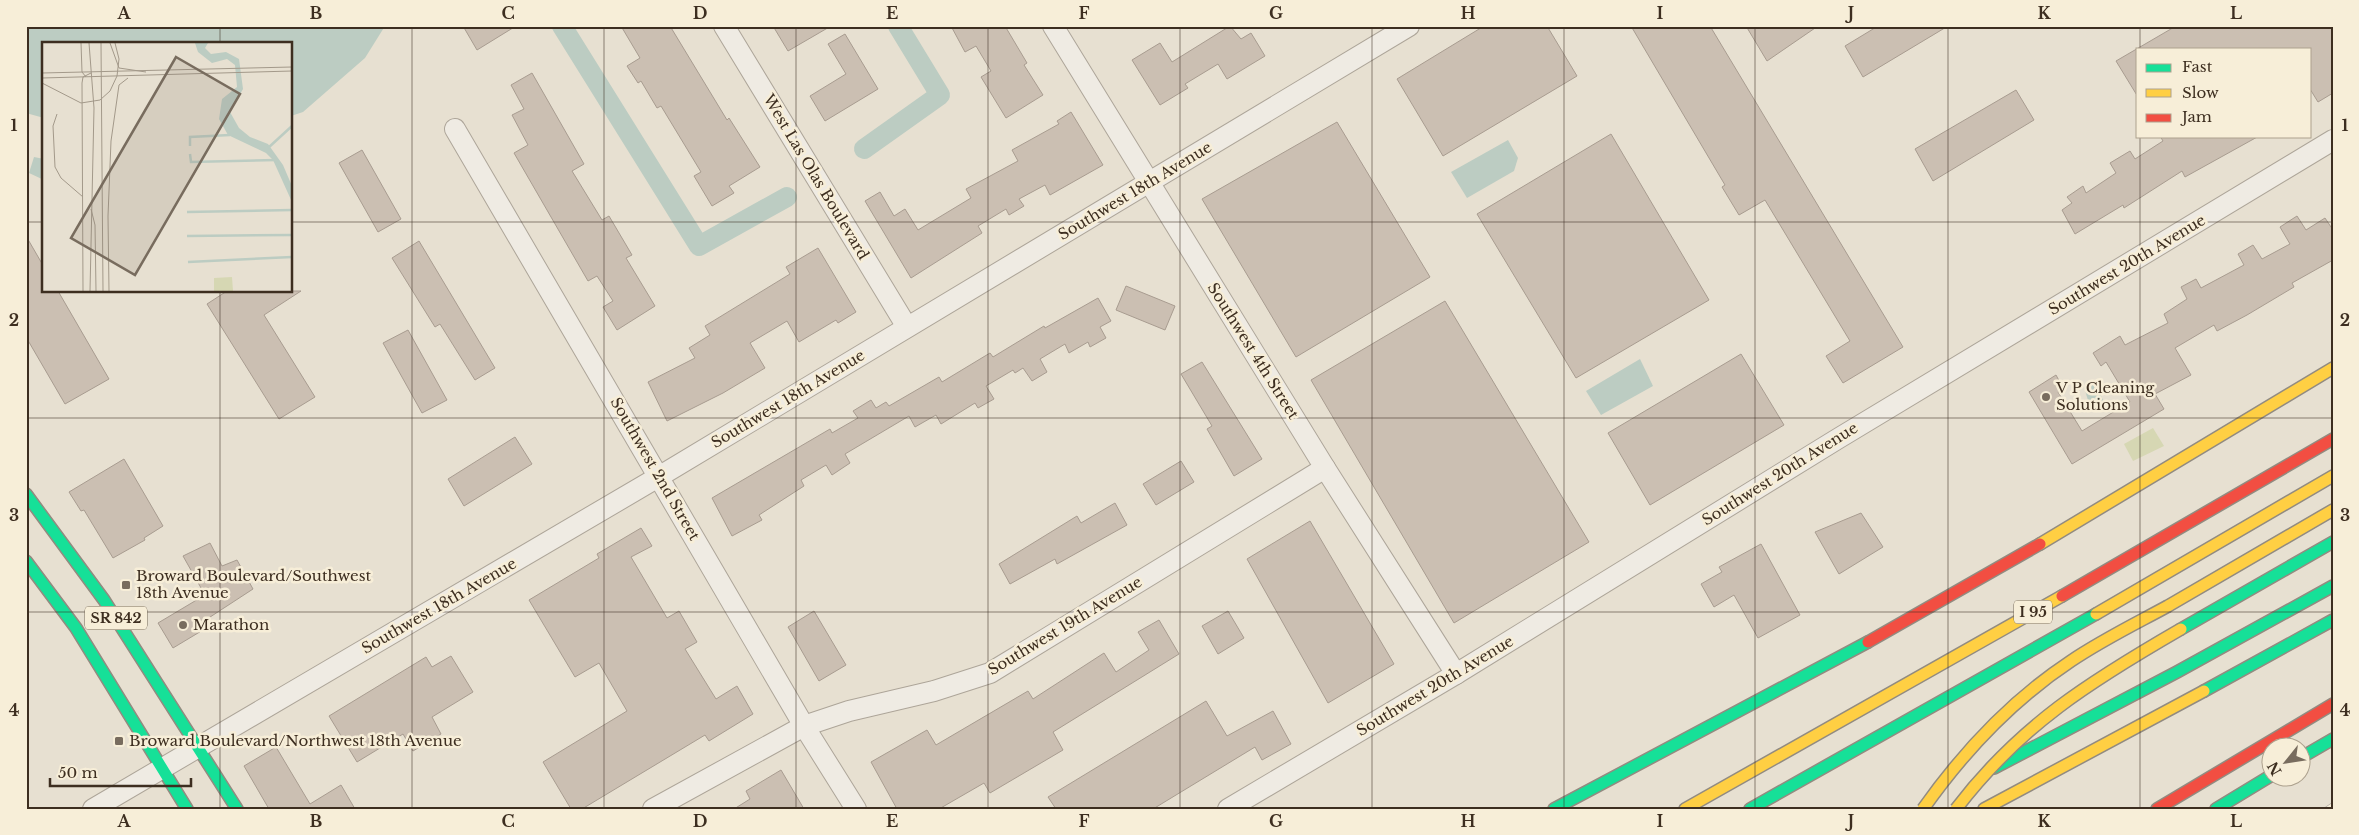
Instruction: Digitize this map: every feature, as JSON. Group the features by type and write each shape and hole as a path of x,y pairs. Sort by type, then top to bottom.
{"main road":[{"path":"1554,809 1734,715 1936,604 2057,534 2333,368"},
{"name":"I 95","path":"1685,809 2086,582 2333,439"},
{"path":"1750,809 2105,608 2333,476"},
{"name":"SR 842","path":"26,494 104,600 238,809"},
{"path":"1923,809 1962,757 1981,736 2037,686 2076,658 2333,510"},
{"path":"1956,809 1993,764 2053,708 2096,678 2333,542"},
{"name":"SR 842","path":"26,561 76,628 187,809"},
{"path":"1918,809 2178,672 2333,586"},
{"path":"1984,809 2169,711 2333,620"},
{"path":"2157,809 2333,704"},
{"path":"2312,751 2333,739"},
{"path":"2216,809 2262,781"}],"street":[{"name":"West Las Olas Boulevard","path":"724,26 907,327"},
{"name":"Southwest 4th Street","path":"1053,26 1325,468 1456,674"},
{"name":"Southwest 18th Avenue","path":"93,809 660,476 1148,183 1400,29"},
{"name":"Southwest 2nd Street","path":"455,129 660,476 804,726 856,809"},
{"name":"Southwest 20th Avenue","path":"1228,809 1456,674 1839,438 2333,140"},
{"name":"Southwest 19th Avenue","path":"654,809 804,726 849,711 934,691 990,673 1325,468"}],"green space":[{"path":"2153,428 2164,446 2133,461 2124,444"}],"shaded area":[{"path":"26,26 385,26 365,58 303,112 292,116 292,42 42,42 42,117 26,113"},
{"path":"1508,140 1518,158 1514,171 1467,198 1451,172"},
{"path":"34,157 42,159 42,179 29,173"},
{"path":"1640,359 1653,386 1601,415 1586,391"},
{"path":"2091,383 2097,388 2105,404 2100,410 2090,407 2084,387"}],"building":[{"path":"463,26 516,26 477,50"},
{"path":"621,26 670,26 727,120 729,118 760,167 729,186 734,193 712,206 694,176 701,172 661,106 657,108 641,81 638,83 627,66 640,58"},
{"path":"773,26 831,26 788,51"},
{"path":"951,26 1005,26 1027,63 1024,65 1043,95 1006,118 981,77 991,71 976,46 965,52"},
{"path":"1230,26 1241,39 1251,33 1265,56 1227,79 1218,64 1185,84 1188,88 1160,105 1132,60 1160,43 1172,62"},
{"path":"1484,26 1547,26 1577,76 1443,156 1397,79"},
{"path":"1631,26 1710,26 1903,347 1843,383 1826,356 1850,341 1765,200 1739,215 1722,187 1725,185"},
{"path":"1746,26 1818,26 1767,61"},
{"path":"1878,26 1948,26 1863,77 1845,46"},
{"path":"2176,26 2333,26 2333,93 2318,102 2312,92 2312,48 2138,48"},
{"path":"845,34 878,89 825,121 810,96 846,74 828,44"},
{"path":"2136,49 2136,94 2116,61"},
{"path":"532,73 584,164 572,171 602,220 609,216 632,255 626,258 655,306 617,330 603,307 613,301 597,276 588,281 514,153 528,145 512,115 524,109 511,85"},
{"path":"2016,90 2034,120 1933,181 1915,149"},
{"path":"1071,112 1103,165 1050,195 1045,185 1019,199 1024,206 1009,215 1006,209 978,226 982,233 911,278 865,201 880,192 894,216 905,209 918,230 971,198 966,189 1018,161 1012,150 1059,124 1057,121"},
{"path":"1337,122 1430,277 1296,357 1202,199"},
{"path":"1611,134 1709,300 1576,378 1477,214"},
{"path":"2161,138 2255,138 2185,177 2182,171 2124,208 2123,205 2075,234 2062,210 2072,203 2067,197 2083,186 2086,193 2116,173 2110,163 2130,151 2135,159 2163,141"},
{"path":"362,150 401,219 378,232 339,163"},
{"path":"2297,216 2306,230 2325,218 2333,230 2333,260 2292,283 2294,287 2247,315 2217,331 2214,325 2175,348 2191,375 2155,394 2164,409 2072,464 2029,392 2056,375 2063,388 2058,392 2082,431 2130,402 2106,362 2101,366 2093,353 2120,336 2125,345 2168,323 2164,314 2187,299 2181,287 2196,279 2201,288 2244,265 2238,254 2253,245 2262,259 2290,244 2280,227"},
{"path":"26,236 42,264 42,292 59,292 109,379 65,404 26,337"},
{"path":"419,241 495,368 475,380 440,324 435,327 392,258"},
{"path":"818,248 856,312 838,323 836,320 799,342 787,321 750,343 765,368 723,393 667,421 648,382 695,358 689,348 710,335 705,326 790,274 786,267"},
{"path":"1126,286 1175,306 1165,330 1116,310"},
{"path":"301,291 264,315 315,397 279,419 207,304 225,292"},
{"path":"1098,298 1111,321 1100,327 1106,338 1090,347 1088,342 1069,353 1065,344 1040,359 1047,372 1032,381 1023,368 1015,373 1013,370 986,386 994,399 978,408 975,403 941,424 936,415 915,427 909,416 845,454 850,463 832,475 826,465 801,480 804,486 759,515 762,520 732,536 712,498 830,429 832,433 858,418 853,411 871,400 876,408 886,402 889,406 939,377 942,382 990,353 993,357 1044,326 1045,328"},
{"path":"1445,301 1589,542 1454,623 1311,380"},
{"path":"408,330 447,400 422,413 383,343"},
{"path":"1741,354 1784,425 1650,505 1608,433"},
{"path":"1202,362 1262,459 1234,476 1207,429 1212,426 1181,374"},
{"path":"515,437 532,464 464,506 448,479"},
{"path":"124,459 163,526 144,538 145,540 113,558 84,510 81,511 69,492"},
{"path":"1181,461 1194,482 1156,505 1143,484"},
{"path":"1115,503 1127,525 1057,564 1055,559 1010,584 999,564 1077,516 1081,523"},
{"path":"1861,513 1883,547 1839,574 1815,532"},
{"path":"1310,521 1394,664 1328,703 1247,559"},
{"path":"641,528 652,546 631,557 667,618 679,611 697,642 685,649 716,699 737,686 753,714 709,741 705,735 582,809 571,809 543,762 627,711 599,663 575,677 529,600 599,558 597,554"},
{"path":"210,543 222,566 237,560 253,589 204,621 208,627 173,648 158,623 205,595 183,556"},
{"path":"1761,544 1800,615 1758,638 1734,595 1714,607 1701,584 1722,572 1719,567"},
{"path":"814,611 846,665 819,681 788,627"},
{"path":"1228,611 1244,638 1218,654 1202,626"},
{"path":"1159,620 1179,654 1053,732 1063,750 990,793 984,783 939,809 897,809 871,762 927,730 936,745 1028,691 1033,699 1104,653 1116,672 1149,650 1138,632"},
{"path":"451,656 473,692 432,717 441,734 413,751 403,734 357,762 329,716 426,657 432,667"},
{"path":"1206,701 1227,736 1273,711 1291,744 1262,760 1255,747 1153,809 1056,809 1048,797"},
{"path":"276,747 310,804 341,785 355,809 269,809 244,766"},
{"path":"781,770 804,809 734,809 750,799 746,791"}],"waterway":[{"path":"562,26 699,246 787,197"},
{"path":"864,149 940,95 898,26"}],"railway":[{"path":"2327,809 2333,805"}],"traffic: fast":[{"path":"26,494 104,600 237,809"},
{"path":"2181,629 2333,542"},
{"path":"26,561 76,628 187,809"},
{"path":"1994,768 2177,672 2333,586"},
{"path":"1750,809 2096,614"},
{"path":"2204,691 2333,620"},
{"path":"1554,809 1868,642"},
{"path":"2312,751 2333,739"},
{"path":"2216,809 2262,781"}],"traffic: slow":[{"path":"2040,544 2333,368"},
{"path":"2096,614 2333,476"},
{"path":"2168,606 2333,510"},
{"path":"1685,809 2062,596"},
{"path":"1923,809 1972,747 2029,692 2083,653 2168,606"},
{"path":"1956,809 1980,779 2006,753 2059,707 2117,667 2181,629"},
{"path":"1984,809 2204,691"}],"traffic: jam":[{"path":"2062,596 2333,439"},
{"path":"1868,642 2040,544"},
{"path":"2157,809 2333,704"}],"place":[{"name":"V P Cleaning Solutions","path":"2046,397"},
{"name":"Broward Boulevard/Southwest 18th Avenue","path":"126,585"},
{"name":"Marathon","path":"183,625"},
{"name":"Broward Boulevard/Northwest 18th Avenue","path":"119,741"}]}
